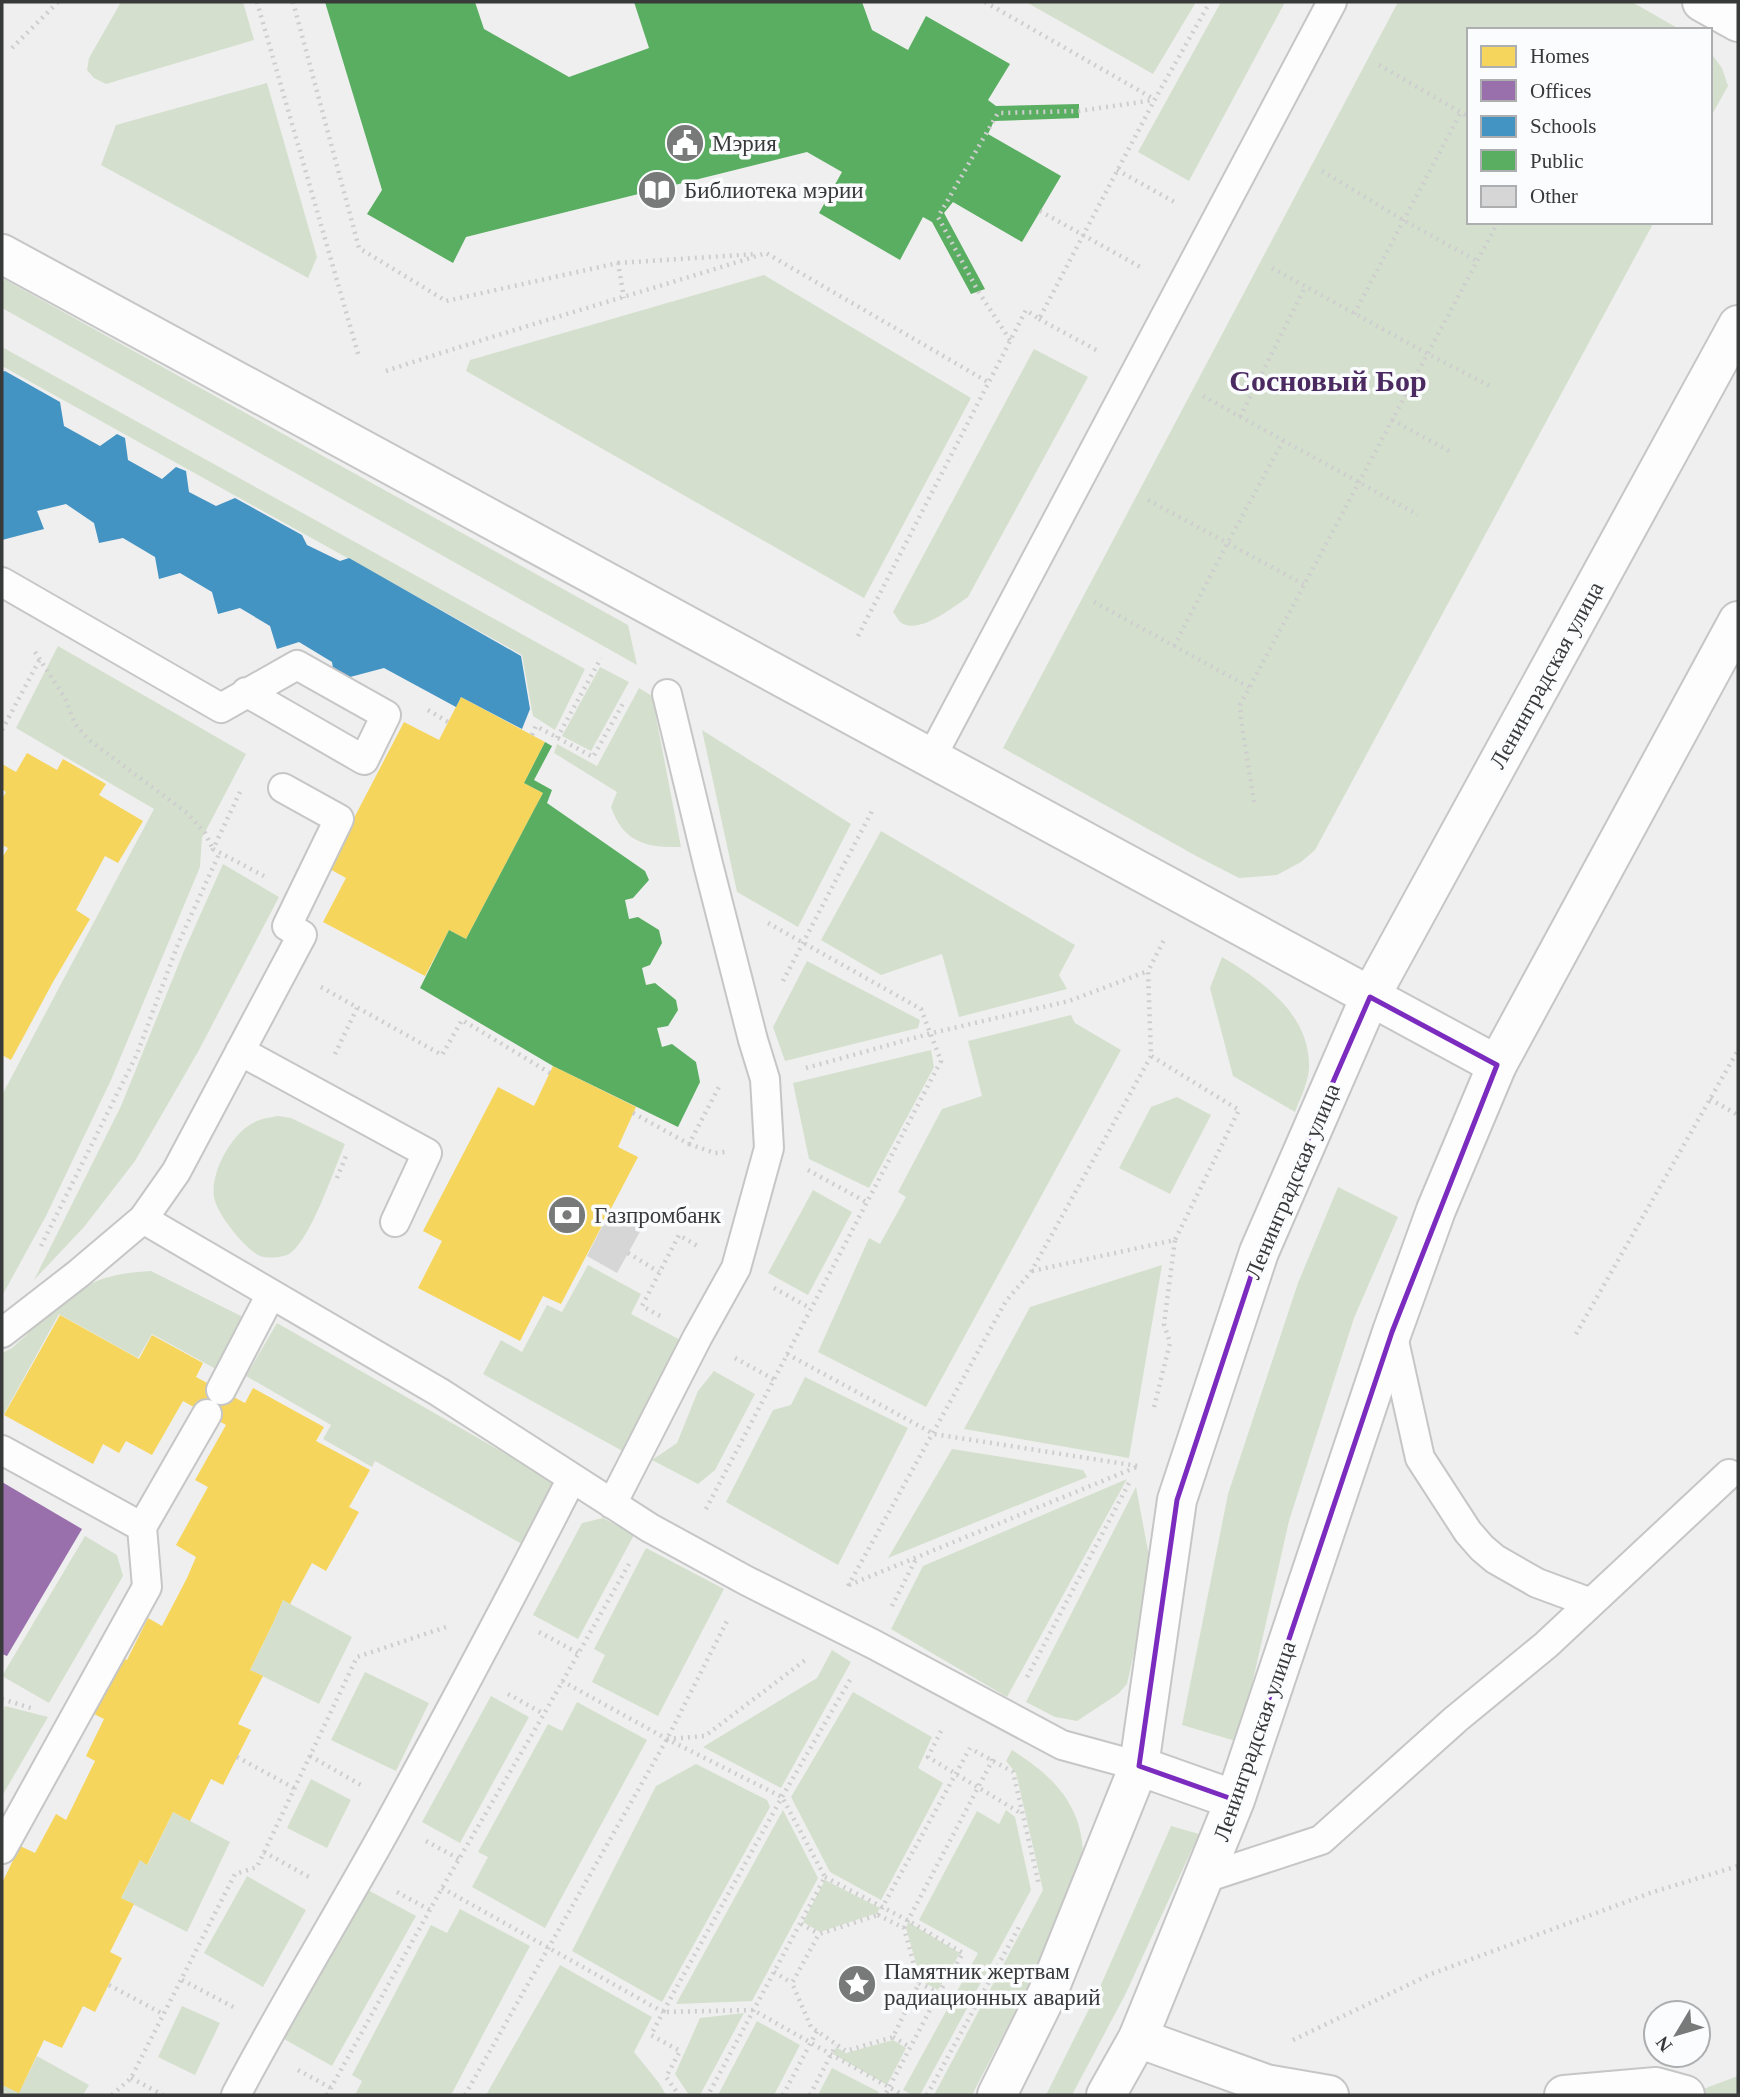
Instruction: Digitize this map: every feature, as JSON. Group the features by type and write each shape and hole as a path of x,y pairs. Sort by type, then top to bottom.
{"main road":[{"path":"1702,2 1738,22"},
{"path":"2,254 1497,1065"},
{"name":"Ленинградская улица","path":"997,2095 1048,1993 1139,1766 1177,1500 1259,1252 1370,997 1738,325"},
{"name":"Ленинградская улица","path":"1106,2095 1138,2038 1235,1800 1392,1332 1436,1210 1497,1065 1738,621"},
{"path":"1139,1766 1235,1800"},
{"path":"1138,2038 1266,2084 1329,2095"},
{"path":"1564,2095 1656,2087 1685,2095"}],"lane":[{"path":"931,758 1332,2"},
{"path":"2,582 221,708 246,692"},
{"path":"612,1504 736,1268 769,1148 765,1079 667,694"},
{"path":"2,1334 143,1219 176,1172 302,935 286,926 339,819 283,788"},
{"path":"240,1052 428,1153 395,1222"},
{"path":"143,1219 439,1392 650,1528 1062,1745 1139,1766"},
{"path":"2,1849 146,1587 142,1527 214,1402 271,1294"},
{"path":"1392,1332 1420,1458 1462,1523 1494,1559 1537,1583 1591,1604"},
{"path":"2,1450 142,1527"},
{"path":"1205,1878 1321,1840 1456,1719 1546,1645 1729,1474"},
{"path":"236,2095 399,1806 485,1648 572,1478"}],"path":[{"path":"12,48 58,2"},
{"path":"257,2 359,357"},
{"path":"293,2 359,248 446,301 618,263 766,253 988,382"},
{"path":"985,2 1155,99"},
{"path":"1039,319 1155,99 1210,2"},
{"path":"1379,65 1467,116"},
{"path":"1010,340 978,291 938,217 998,113 1079,111 1155,99"},
{"path":"1354,314 1461,112"},
{"path":"1117,170 1179,204"},
{"path":"1322,171 1402,220 1477,261"},
{"path":"1040,211 1145,270"},
{"path":"1254,802 1240,705 1497,224"},
{"path":"386,371 766,253"},
{"path":"618,263 624,298"},
{"path":"1272,268 1490,386"},
{"path":"1240,418 1305,286"},
{"path":"858,635 1026,310 1101,352"},
{"path":"1203,396 1418,515"},
{"path":"1392,420 1453,453"},
{"path":"1174,646 1283,442"},
{"path":"1148,500 1305,585"},
{"path":"1094,602 1249,687"},
{"path":"2,730 62,616"},
{"path":"32,649 65,698 75,724 89,740 187,813 205,833 213,849 254,871"},
{"path":"557,738 601,658"},
{"path":"532,735 536,726 593,757 631,689"},
{"path":"213,849 243,787"},
{"path":"779,989 872,811"},
{"path":"35,1257 137,1054 177,944 220,852"},
{"path":"707,1508 941,1061 921,1009 761,919"},
{"path":"667,1739 705,1736 806,1661 1006,1301 1031,1272 1151,1056 1148,971 1167,934"},
{"path":"801,1069 932,1033 1069,1000 1148,971"},
{"path":"310,980 442,1055 462,1020 550,1073"},
{"path":"331,1063 357,1008"},
{"path":"1576,1334 1738,1050"},
{"path":"1151,1056 1239,1110 1175,1240 1164,1324 1170,1343 1151,1417"},
{"path":"633,1113 689,1144 722,1083"},
{"path":"1710,1100 1738,1115"},
{"path":"828,1181 868,1203"},
{"path":"1031,1272 1175,1240"},
{"path":"628,1253 659,1272"},
{"path":"763,1283 810,1308"},
{"path":"787,1354 934,1434 1138,1467"},
{"path":"734,1357 775,1380"},
{"path":"1024,1682 1138,1467 1142,1454"},
{"path":"847,1586 1138,1467"},
{"path":"679,2095 666,2077 680,2051 651,2035 782,1797 873,1644 917,1556"},
{"path":"327,2095 442,1888 630,1562"},
{"path":"465,2095 667,1739 747,1581"},
{"path":"112,2095 131,2078 235,1874 257,1867 357,1657 448,1626 485,1648"},
{"path":"530,1627 578,1653"},
{"path":"562,1681 667,1739 782,1797 825,1877 963,1952 885,2095"},
{"path":"497,1687 544,1714"},
{"path":"2,1700 41,1711"},
{"path":"950,1736 940,1731 928,1757 1023,1814"},
{"path":"960,1742 1013,1772 1040,1890"},
{"path":"792,1983 819,1934 878,1915 970,1748"},
{"path":"893,2038 919,1983 904,1928 992,1761 993,1751"},
{"path":"310,1756 399,1806"},
{"path":"237,1757 294,1788"},
{"path":"415,1835 459,1859"},
{"path":"264,1852 347,1899"},
{"path":"1289,2042 1431,1973 1653,1892 1738,1866"},
{"path":"708,2095 825,1877"},
{"path":"387,1886 430,1910"},
{"path":"442,1888 663,2012 753,2010 903,2095"},
{"path":"878,1915 904,1928"},
{"path":"801,1924 819,1934"},
{"path":"927,2095 1020,1926"},
{"path":"774,1972 792,1983 811,2027 846,2051 893,2038 910,2047"},
{"path":"181,1980 273,2028"},
{"path":"919,1983 939,1993"},
{"path":"109,1985 164,2014"},
{"path":"783,2095 817,2031"},
{"path":"810,2095 836,2045"},
{"path":"297,2069 331,2088"},
{"path":"131,2078 163,2095"}],"highlighted area":[{"path":"1370,997 1497,1065 1392,1332 1235,1800 1139,1766 1177,1500 1259,1252"}],"green space":[{"path":"121,2 243,2 254,40 106,84 94,78 87,70 89,58"},
{"path":"1026,2 1196,2 1153,74"},
{"path":"1221,2 1285,2 1189,181 1138,152"},
{"path":"1398,2 1632,2 1678,28 1467,28 1467,224 1653,224 1315,850 1301,862 1277,875 1239,878 1003,748"},
{"path":"1712,55 1722,68 1728,86 1712,114"},
{"path":"267,83 317,257 308,278 101,165 116,125"},
{"path":"764,275 971,398 864,598 466,371 470,360"},
{"path":"2,278 628,625 637,665 2,308"},
{"path":"2,347 585,669 555,730 533,716 522,655 2,366"},
{"path":"1034,349 1088,377 968,597 925,623 907,625 900,622 893,612"},
{"path":"58,646 246,754 202,838 200,867 111,1080 46,1216 2,1296 2,1095 154,809 16,728"},
{"path":"600,667 629,682 591,751 562,736"},
{"path":"639,688 652,696 681,847 657,846 637,841 622,828 611,807 617,792 554,753 557,744 597,766"},
{"path":"702,730 851,824 798,927 737,892"},
{"path":"881,831 1075,945 1059,975 1067,989 959,1017 942,954 881,975 821,940"},
{"path":"223,864 279,897 199,1050 135,1161 84,1227 34,1280 121,1106 184,951"},
{"path":"1222,957 1269,989 1293,1016 1302,1032 1308,1050 1309,1069 1295,1112 1233,1076 1210,988"},
{"path":"807,961 920,1020 918,1028 785,1061 773,1027"},
{"path":"1071,1015 1075,1023 1121,1050 926,1407 818,1352 869,1238 880,1244 906,1197 898,1192 942,1109 982,1096 968,1041"},
{"path":"931,1050 934,1067 869,1188 809,1159 793,1083"},
{"path":"1177,1097 1211,1115 1170,1194 1119,1168 1151,1107"},
{"path":"278,1116 291,1118 345,1144 313,1220 297,1246 289,1254 269,1257 252,1251 233,1231 217,1207 214,1191 217,1170 234,1140 252,1124"},
{"path":"1338,1187 1398,1217 1354,1318 1289,1521 1239,1742 1182,1725 1228,1494 1298,1283"},
{"path":"813,1190 852,1212 808,1295 768,1273"},
{"path":"588,1265 641,1294 631,1314 686,1343 626,1453 483,1374 501,1340 522,1352 547,1305 562,1312"},
{"path":"1162,1265 1129,1458 964,1429 1030,1307"},
{"path":"151,1271 249,1320 223,1373 152,1334 138,1358 59,1314 4,1414 2,1413 2,1353 12,1348 63,1302 85,1287 110,1277"},
{"path":"277,1323 564,1487 529,1548 375,1461 372,1467 323,1439 331,1425 246,1376"},
{"path":"714,1371 755,1394 715,1470 698,1484 652,1460 677,1443 698,1391"},
{"path":"805,1377 908,1428 838,1565 726,1502 773,1410 791,1405"},
{"path":"952,1449 1083,1470 1087,1477 888,1558"},
{"path":"1127,1479 1007,1697 891,1629 923,1566"},
{"path":"1136,1487 1152,1572 1127,1684 1118,1694 1077,1721 1055,1717 1026,1702"},
{"path":"603,1518 634,1535 578,1639 533,1615 582,1523"},
{"path":"85,1536 117,1555 123,1576 49,1703 2,1676"},
{"path":"646,1548 724,1589 658,1716 592,1682 605,1655 594,1649"},
{"path":"283,1600 352,1637 319,1704 250,1670"},
{"path":"832,1650 851,1662 781,1788 703,1747 817,1678"},
{"path":"365,1672 429,1703 396,1771 331,1740"},
{"path":"853,1692 932,1737 918,1768 943,1783 881,1900 830,1872 791,1797"},
{"path":"491,1696 529,1717 460,1843 422,1822"},
{"path":"577,1702 647,1740 545,1928 472,1887 488,1857 478,1852 548,1724 562,1731"},
{"path":"5,1706 48,1717 2,1796 2,1713"},
{"path":"1012,1750 1047,1776 1070,1805 1078,1822 1082,1841 1081,1885 972,2095 934,2095 1043,1890 1016,1773 1006,1761"},
{"path":"696,1764 767,1800 770,1807 662,2002 572,1951 656,1786"},
{"path":"311,1779 351,1800 327,1848 287,1828"},
{"path":"783,1810 818,1878 752,2001 676,2004"},
{"path":"1006,1810 1015,1817 1031,1890 920,2095 912,2095 903,2090 978,1953 919,1920 977,1811 999,1824"},
{"path":"173,1812 230,1842 187,1932 121,1898 140,1860 148,1864"},
{"path":"1171,1826 1199,1834 1125,1995 1072,2095 1046,2095 1100,1987"},
{"path":"247,1876 306,1910 263,1987 204,1953"},
{"path":"825,1880 880,1908 877,1913 820,1932 803,1922"},
{"path":"368,1890 416,1916 332,2066 284,2039"},
{"path":"460,1909 530,1946 451,2095 355,2095 362,2081 352,2075 431,1925 447,1933"},
{"path":"908,1922 960,1953 938,1990 921,1981 906,1928"},
{"path":"560,1965 652,2017 634,2052 666,2095 486,2095"},
{"path":"182,2006 220,2023 195,2075 158,2057"},
{"path":"744,2013 700,2095 689,2095 675,2074 700,2018"},
{"path":"757,2021 800,2045 774,2095 718,2095"},
{"path":"893,2040 906,2048 887,2085 833,2054 836,2047 846,2053"},
{"path":"37,2056 89,2085 83,2095 2,2095 2,2085 19,2092"},
{"path":"832,2068 879,2092 877,2095 818,2095"},
{"path":"1738,2076 1738,2095 1687,2095"}],"building: Homes":[{"path":"461,697 545,742 524,783 543,793 466,939 449,930 425,976 323,922 346,878 328,868 404,722 439,740"},
{"path":"27,753 57,770 63,759 106,784 99,795 143,821 118,863 105,856 76,910 90,919 11,1060 2,1055 2,858 8,848 2,845 2,799 6,792 2,789 2,764 16,772"},
{"path":"553,1066 636,1107 618,1147 638,1157 561,1304 543,1296 520,1341 418,1288 442,1241 423,1231 498,1087 534,1106"},
{"path":"60,1315 139,1359 152,1335 203,1363 196,1377 245,1403 253,1388 324,1427 316,1441 370,1470 349,1507 359,1512 326,1571 312,1563 290,1604 283,1600 250,1670 263,1676 238,1724 251,1730 223,1785 211,1779 190,1821 173,1812 147,1865 140,1860 121,1898 134,1904 110,1952 122,1958 95,2012 83,2006 62,2048 44,2040 19,2093 2,2085 2,1883 20,1846 35,1853 56,1814 66,1820 95,1761 86,1756 104,1719 90,1712 118,1656 127,1660 148,1618 162,1626 187,1578 196,1557 176,1545 208,1487 195,1480 226,1425 183,1401 152,1455 126,1441 119,1453 103,1444 93,1464 4,1415"}],"building: Offices":[{"path":"2,1482 82,1529 7,1656 2,1654"}],"building: Schools":[{"path":"5,371 60,402 64,426 100,446 117,434 125,438 128,460 162,479 176,467 186,471 189,492 216,506 235,498 302,535 307,545 340,561 349,558 521,656 530,709 522,729 461,697 456,707 384,668 335,681 332,662 299,642 277,649 270,626 240,608 218,614 212,592 180,573 159,579 155,557 123,538 99,543 94,523 66,504 37,511 44,529 2,540 2,372"}],"building: Public":[{"name":"Мэрия","path":"325,2 475,2 484,29 569,77 649,48 634,2 862,2 872,30 908,50 926,16 1010,64 988,100 996,106 1079,104 1079,118 994,121 988,134 1061,176 1022,242 953,202 944,213 985,289 971,294 932,222 923,217 900,260 819,213 842,172 807,152 466,237 453,263 367,214 382,190"},
{"path":"545,742 552,746 534,780 552,790 547,803 645,871 649,880 633,898 625,900 629,919 638,917 659,930 662,943 650,965 642,968 646,985 655,983 676,1000 678,1010 668,1026 657,1028 662,1047 672,1044 696,1062 700,1082 678,1127 553,1066 420,988 449,930 466,939 543,793 524,783"}],"building: Other":[{"path":"611,1209 642,1228 617,1273 587,1256"}],"place":[{"name":"Мэрия","path":"685,143"},
{"name":"Библиотека мэрии","path":"657,190"},
{"name":"Газпромбанк","path":"567,1215"},
{"name":"Памятник жертвам радиационных аварий","path":"857,1984"}],"district":[{"name":"Сосновый Бор","path":"1328,381"}]}
